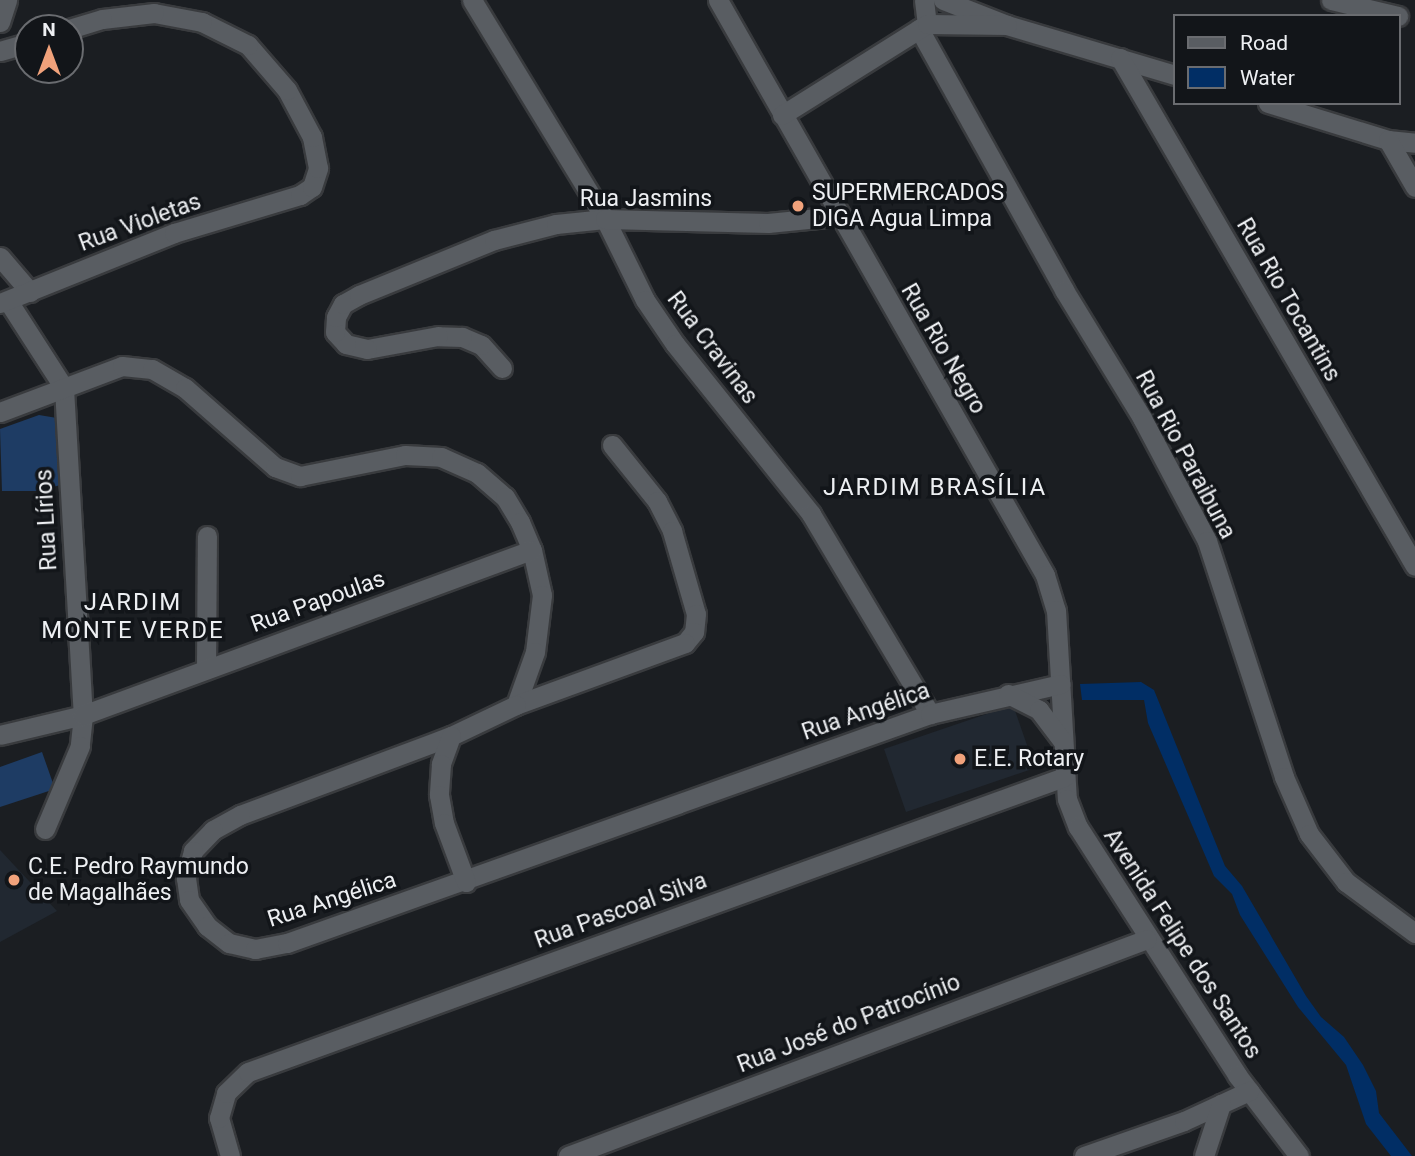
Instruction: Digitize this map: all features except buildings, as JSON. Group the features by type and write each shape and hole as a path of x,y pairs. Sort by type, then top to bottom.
{"street":[{"path":"0,22 7,0"},
{"name":"Rua Cravinas","path":"472,0 605,219 645,300 675,344 811,514 930,714"},
{"name":"Rua Rio Negro","path":"718,0 838,216 1045,575 1056,610 1063,742"},
{"path":"923,27 924,0"},
{"path":"943,0 1007,24 1174,75"},
{"path":"1331,0 1390,14"},
{"name":"Rua Violetas","path":"4,302 174,233 300,195 312,187 318,168 312,137 287,90 248,45 202,22 154,13 103,19 84,25"},
{"path":"782,114 923,27 1007,24"},
{"name":"Rua Rio Paraibuna","path":"923,27 1064,290 1142,418 1207,541 1284,777 1309,834 1346,882 1415,933"},
{"name":"Rua Rio Tocantins","path":"1120,58 1415,566"},
{"path":"1274,105 1388,140 1415,143"},
{"path":"1388,140 1415,187"},
{"name":"Rua Jasmins","path":"502,368 481,345 462,337 438,335 367,349 346,344 335,332 336,317 343,304 494,240 556,224 605,219 692,224 838,216"},
{"path":"0,257 30,292"},
{"name":"Rua Lírios","path":"4,302 64,388 83,715 80,746 45,829"},
{"path":"0,412 122,366 152,369 185,388 275,467 300,476 405,455 441,457 477,473 505,497 532,550 542,595 536,652 516,705"},
{"name":"Rua Angélica","path":"612,444 657,501 672,531 696,614 694,632 685,643 516,705 451,736 240,815 213,830 193,851 186,878 189,900 207,926 229,943 255,949 288,943 466,882 930,714 1006,694 1061,684"},
{"path":"206,669 207,536"},
{"name":"Rua Papoulas","path":"0,735 83,715 532,550"},
{"path":"1006,694 1040,710 1063,742"},
{"path":"451,736 441,764 439,794 466,882"},
{"name":"Avenida Felipe dos Santos","path":"1063,742 1064,777 1078,827 1147,939 1249,1091 1299,1156"},
{"name":"Rua Pascoal Silva","path":"230,1156 219,1118 226,1093 248,1072 1064,777"},
{"name":"Rua José do Patrocínio","path":"568,1156 1147,939"},
{"path":"1084,1156 1249,1091"},
{"path":"1204,1156 1221,1104"}],"shaded area":[{"path":"39,415 57,418 60,485 40,491 2,491 0,429"},
{"name":"E.E. Rotary","path":"1013,705 1035,768 906,812 884,749"},
{"path":"42,752 55,789 0,807 0,767"},
{"name":"C.E. Pedro Raymundo de Magalhães","path":"0,850 57,911 0,942"}],"water":[{"path":"1141,682 1154,690 1225,866 1242,886 1306,996 1321,1017 1344,1037 1363,1065 1376,1091 1379,1113 1412,1156 1391,1156 1366,1124 1346,1065 1298,1007 1240,915 1232,894 1214,876 1148,723 1144,700 1082,700 1080,684"}],"place":[{"name":"SUPERMERCADOS DIGA Agua Limpa","path":"798,206"},
{"name":"E.E. Rotary","path":"960,759"},
{"name":"C.E. Pedro Raymundo de Magalhães","path":"14,880"}],"district":[{"name":"JARDIM BRASÍLIA","path":"935,488"},
{"name":"JARDIM MONTE VERDE","path":"133,617"}]}
